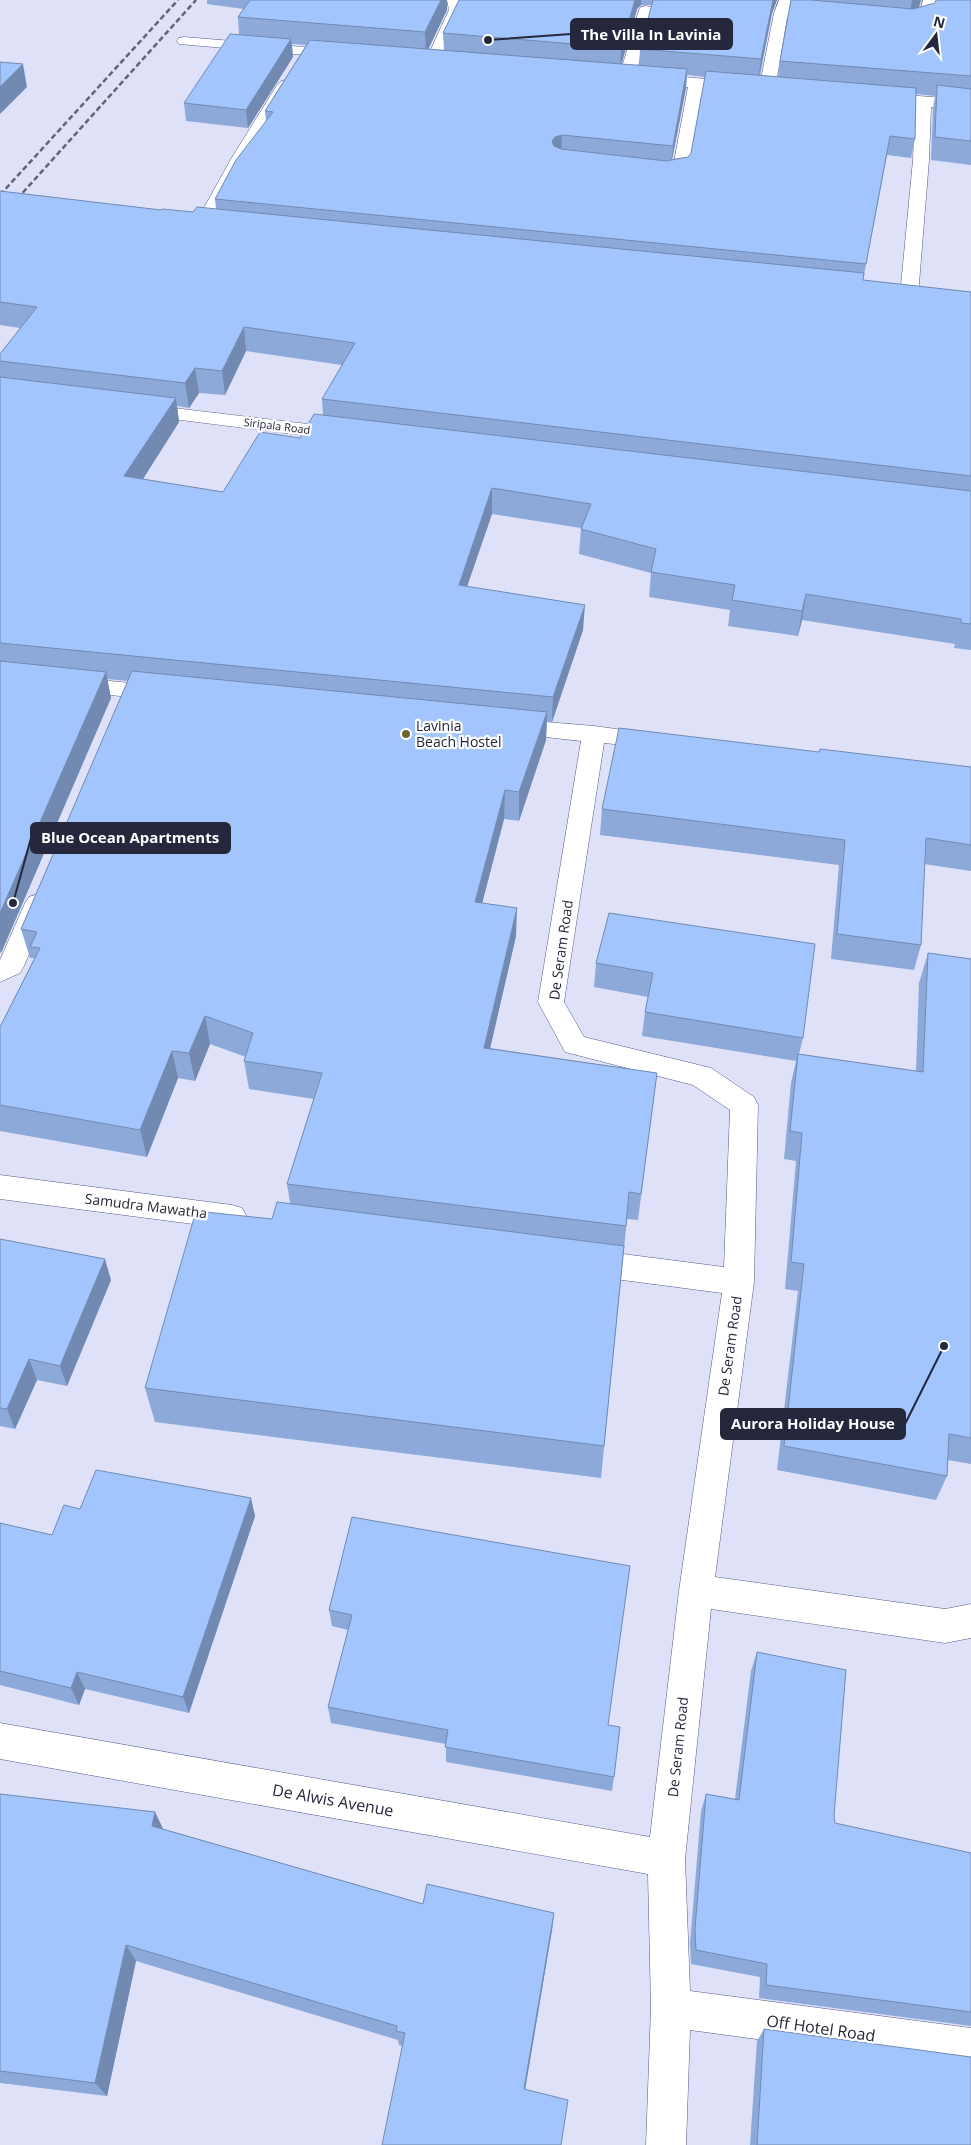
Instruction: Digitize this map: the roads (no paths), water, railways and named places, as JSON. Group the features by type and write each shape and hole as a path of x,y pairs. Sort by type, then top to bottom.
{"street":[{"path":"451,63 427,61 456,10 454,0"},
{"path":"889,23 909,25 924,21 930,0"},
{"path":"767,89 784,6 840,18"},
{"path":"627,77 646,10"},
{"path":"184,42 355,55"},
{"path":"203,224 239,159 306,51"},
{"path":"607,76 786,90"},
{"path":"637,170 665,174 680,171 696,83"},
{"path":"865,97 971,105"},
{"path":"909,296 921,160 923,101"},
{"path":"183,221 223,226"},
{"path":"889,294 926,298"},
{"name":"Siripala Road","path":"119,407 357,436"},
{"path":"0,677 124,698 176,694"},
{"path":"488,725 673,742"},
{"name":"De Seram Road","path":"594,734 551,1002 576,1044 701,1076 744,1105 739,1282 696,1591 666,1859 671,2008 666,2145"},
{"path":"0,972 11,966 45,886"},
{"name":"Samudra Mawatha","path":"0,1187 256,1220"},
{"path":"562,1259 739,1282"},
{"path":"696,1591 945,1626 971,1621"},
{"name":"De Alwis Avenue","path":"0,1741 666,1859"},
{"name":"Off Hotel Road","path":"671,2008 971,2048"}],"railway":[{"path":"0,195 178,0"},
{"path":"0,218 196,0"}],"place":[{"name":"The Villa In Lavinia","path":"488,40"},
{"name":"Lavinia Beach Hostel","path":"406,734"},
{"name":"Blue Ocean Apartments","path":"13,903"},
{"name":"Aurora Holiday House","path":"944,1346"}]}
